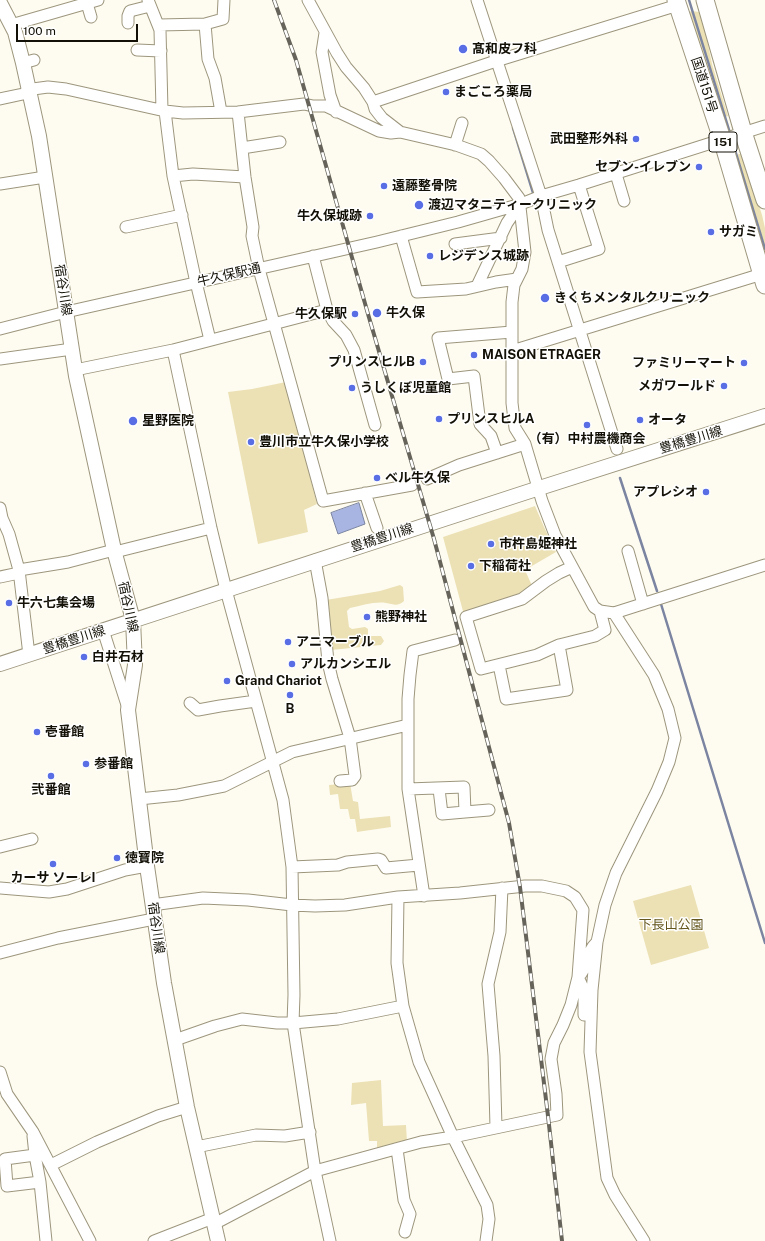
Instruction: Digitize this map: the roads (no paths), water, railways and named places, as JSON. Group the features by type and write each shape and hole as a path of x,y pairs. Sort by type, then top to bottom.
{"highway":[{"name":"国道151号","path":"705,0 743,132 765,200"},
{"name":"国道151号","path":"673,3 722,139 763,280"}],"main road":[{"name":"宿谷川線","path":"0,3 29,62 29,90 39,136 75,370 115,551 133,620 135,665 128,710 153,912 164,983 187,1108 218,1241"},
{"name":"豊橋豊川線","path":"0,664 314,560 765,416"}],"street":[{"path":"159,25 206,24 223,20 224,0"},
{"path":"308,0 325,33 346,67 364,88 373,102 375,109 382,118 400,132"},
{"path":"477,0 541,196 548,230 617,449"},
{"path":"11,25 91,1 91,17"},
{"path":"128,23 130,11 149,3 159,25 164,110 173,176 210,340"},
{"path":"373,102 673,3"},
{"path":"206,24 208,59 215,78 221,112"},
{"path":"325,33 322,52 330,95 336,112"},
{"path":"137,50 161,51"},
{"path":"0,99 23,94 29,90 55,87 183,113 238,112 304,104 326,106 379,131 391,133 400,132 455,145 481,154 489,160 517,193 521,204 520,217 525,252 524,263 514,285 512,302 512,403 515,428 525,444 538,488 555,535 594,607 600,611 614,613 765,565"},
{"path":"238,112 245,177 253,228 252,236 274,324 323,501 412,485"},
{"path":"455,145 462,123"},
{"name":"牛久保駅通","path":"0,329 66,312 458,222 521,204 541,196 616,174 765,126"},
{"path":"242,148 280,142"},
{"path":"173,176 193,174 245,177"},
{"path":"616,174 624,201"},
{"path":"0,184 45,177"},
{"path":"558,262 599,249 579,185"},
{"path":"477,286 507,223 521,204"},
{"path":"126,227 182,215"},
{"path":"401,236 417,292 466,289 517,279"},
{"path":"455,244 501,238"},
{"path":"312,256 327,310 333,321 346,335 354,350 375,425"},
{"path":"512,351 579,330 763,280"},
{"path":"75,370 173,350 327,310"},
{"path":"497,453 491,436 480,424 474,376 448,378 438,338 512,332"},
{"path":"0,359 72,349"},
{"path":"173,350 211,528 226,590 283,800 292,867 293,1023 315,1171 330,1241"},
{"path":"427,479 459,465 525,444"},
{"path":"365,493 377,528"},
{"path":"1,515 5,535 19,571 29,654"},
{"path":"0,577 19,571 68,562 211,528"},
{"path":"628,551 643,604"},
{"path":"314,560 322,598 328,662 350,738 355,776 352,780 340,781"},
{"path":"572,567 546,581 522,599 466,617 481,669 537,655 559,645 595,636 605,630 600,611"},
{"path":"614,613 654,675 668,709 675,738 669,762 657,791 616,873 605,905 597,942 592,990 590,1052 606,1178 615,1196 644,1241"},
{"path":"103,630 128,710"},
{"path":"424,896 408,789 410,675 413,651 455,640"},
{"path":"499,665 506,699 567,690 559,645"},
{"path":"190,703 198,710 256,701"},
{"path":"139,799 178,795 224,786 292,752 408,725"},
{"path":"408,789 464,787 465,812"},
{"path":"439,789 442,814 489,810"},
{"path":"0,847 32,839"},
{"path":"292,867 338,865 347,862 378,859 381,860 386,868 419,865"},
{"path":"0,888 49,892 67,889 125,870 147,866"},
{"path":"0,953 203,898 316,906 344,905 398,897 424,896 525,886 542,886 566,891 575,897 583,910 578,977 564,1025 554,1043 552,1060 557,1115 453,1137 421,1142 315,1171 213,1221 154,1241"},
{"path":"496,1127 494,1056 488,984 500,932 502,888"},
{"path":"398,897 397,963 403,1006 419,1062 453,1137 488,1205 489,1219 486,1241"},
{"path":"578,977 583,973 587,956 597,942"},
{"path":"578,977 584,990 585,1027 590,1052"},
{"path":"175,1040 215,1026 242,1020 293,1023 338,1019 403,1006"},
{"path":"0,1072 3,1095 33,1132 90,1241"},
{"path":"51,1165 96,1142 158,1116 187,1108"},
{"path":"33,1132 46,1241"},
{"path":"196,1147 256,1135 285,1136 310,1132"},
{"path":"397,1149 404,1200 410,1214 405,1232"},
{"path":"35,1155 5,1159 7,1186 40,1182"}],"water":[{"path":"359,503 365,524 338,534 331,513"}],"waterway":[{"path":"689,0 730,133"},
{"path":"513,128 533,193"},
{"path":"732,140 765,249"},
{"path":"620,478 657,591"},
{"path":"661,604 765,943"}],"railway":[{"path":"274,0 296,60 434,539 509,823 520,887 562,1241"}],"place":[{"name":"髙和皮フ科","path":"463,49"},
{"name":"まごころ薬局","path":"446,92"},
{"name":"武田整形外科","path":"636,139"},
{"name":"セブン-イレブン","path":"699,167"},
{"name":"遠藤整骨院","path":"384,186"},
{"name":"渡辺マタニティークリニック","path":"419,205"},
{"name":"牛久保城跡","path":"370,216"},
{"name":"サガミ","path":"711,232"},
{"name":"レジデンス城跡","path":"430,256"},
{"name":"きくちメンタルクリニック","path":"545,298"},
{"name":"牛久保","path":"377,313"},
{"name":"牛久保駅","path":"355,314"},
{"name":"MAISON ETRAGER","path":"474,355"},
{"name":"プリンスヒルB","path":"423,362"},
{"name":"ファミリーマート","path":"744,363"},
{"name":"メガワールド","path":"724,386"},
{"name":"うしくぼ児童館","path":"352,388"},
{"name":"プリンスヒルA","path":"439,419"},
{"name":"オータ","path":"640,420"},
{"name":"星野医院","path":"133,421"},
{"name":"（有）中村農機商会","path":"587,425"},
{"name":"豊川市立牛久保小学校","path":"251,442"},
{"name":"ベル牛久保","path":"377,478"},
{"name":"アプレシオ","path":"706,492"},
{"name":"市杵島姫神社","path":"491,544"},
{"name":"下稲荷社","path":"471,566"},
{"name":"牛六七集会場","path":"9,603"},
{"name":"熊野神社","path":"367,617"},
{"name":"アニマーブル","path":"288,642"},
{"name":"白井石材","path":"84,657"},
{"name":"アルカンシエル","path":"292,664"},
{"name":"Grand Chariot","path":"227,681"},
{"name":"B","path":"290,695"},
{"name":"壱番館","path":"37,732"},
{"name":"参番館","path":"86,764"},
{"name":"弐番館","path":"51,776"},
{"name":"徳寶院","path":"117,858"},
{"name":"カーサ ソーレI","path":"53,864"}],"park label":[{"name":"下長山公園","path":"671,925"}]}
